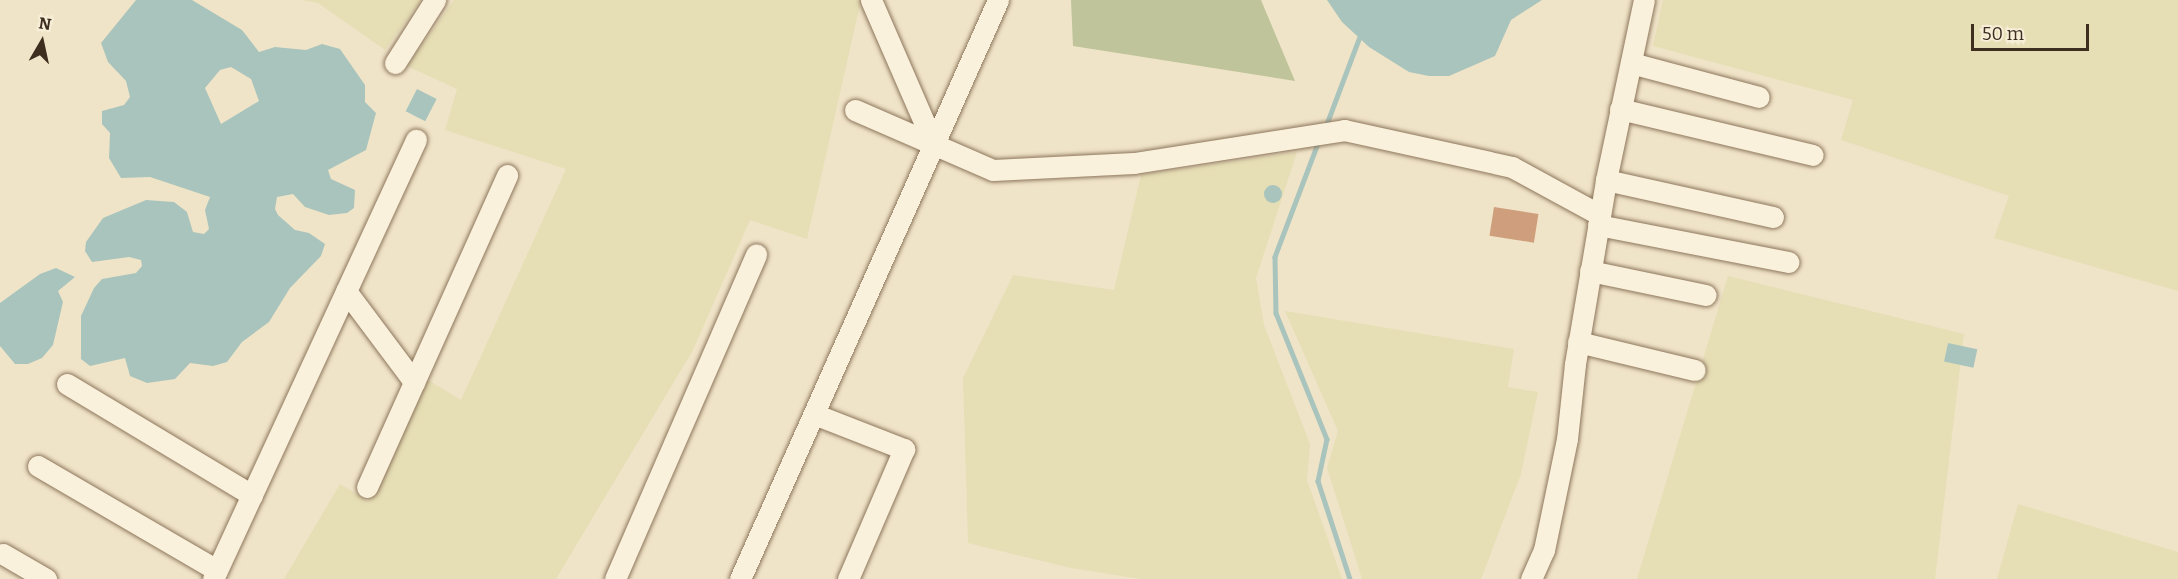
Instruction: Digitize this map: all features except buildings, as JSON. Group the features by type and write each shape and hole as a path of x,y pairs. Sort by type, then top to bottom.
{"street":[{"path":"395,63 435,0"},
{"path":"871,0 934,145"},
{"path":"740,579 998,0"},
{"path":"1531,579 1544,550 1567,439 1578,342 1590,271 1606,180 1644,0"},
{"path":"1631,63 1759,97"},
{"path":"855,110 993,170 1134,163 1344,130 1512,167 1599,220 1788,262"},
{"path":"1620,110 1813,155"},
{"path":"38,466 215,574 416,140"},
{"path":"367,487 507,175"},
{"path":"1606,180 1773,217"},
{"path":"615,579 756,254"},
{"path":"1590,271 1706,295"},
{"path":"346,291 414,382"},
{"path":"1578,342 1695,370"},
{"path":"67,384 252,495"},
{"path":"814,414 904,449 848,579"},
{"path":"3,554 42,578"}],"shaded area":[{"path":"301,0 421,0 385,50 318,3"},
{"path":"454,0 861,0 807,239 750,220 693,350 556,579 284,579 340,484 368,501 428,380 461,400 566,169 445,130 457,89 407,66"},
{"path":"1663,0 2178,0 2178,291 1994,238 2009,196 1841,140 1853,100 1653,46"},
{"path":"1297,152 1256,278 1264,325 1310,444 1307,480 1342,579 1141,579 1071,568 968,543 963,378 1013,275 1114,290 1141,175"},
{"path":"1728,276 1964,334 1935,579 1637,579"},
{"path":"1285,311 1514,349 1508,387 1538,392 1521,474 1481,579 1362,579 1327,468 1338,431"},
{"path":"2018,504 2178,552 2178,579 1997,579"}],"green space":[{"path":"1071,0 1261,0 1295,81 1073,46"}],"water":[{"path":"136,0 192,0 242,30 259,52 275,47 306,50 322,44 340,49 365,85 365,102 376,113 366,150 328,170 331,179 355,190 354,208 347,213 329,215 305,207 293,194 277,197 275,209 278,215 295,230 309,233 325,244 321,256 290,288 269,322 242,342 227,362 213,366 190,363 175,379 147,383 130,376 125,358 90,366 81,359 81,316 94,288 102,279 136,273 142,266 141,260 129,257 92,262 85,251 86,242 103,218 146,200 174,202 187,212 193,232 204,234 209,229 205,210 210,197 150,177 121,178 109,158 110,133 102,124 102,111 124,105 130,97 126,81 108,62 101,43","holes":["231,67 251,79 259,101 221,124 205,88 220,70"]},
{"path":"1327,0 1542,0 1511,20 1495,56 1449,76 1429,76 1409,72 1369,47 1342,22"},
{"path":"417,89 437,99 425,121 406,111"},
{"path":"1269,185 1277,185 1282,190 1280,201 1269,203 1264,198 1264,190"},
{"path":"56,268 75,277 58,291 63,302 53,345 42,358 28,364 15,364 0,346 0,303 40,274"},
{"path":"1948,343 1977,349 1973,368 1944,362"}],"waterway":[{"path":"1325,128 1359,38"},
{"path":"1319,141 1275,257 1276,313 1327,439 1318,481 1350,579"}]}
